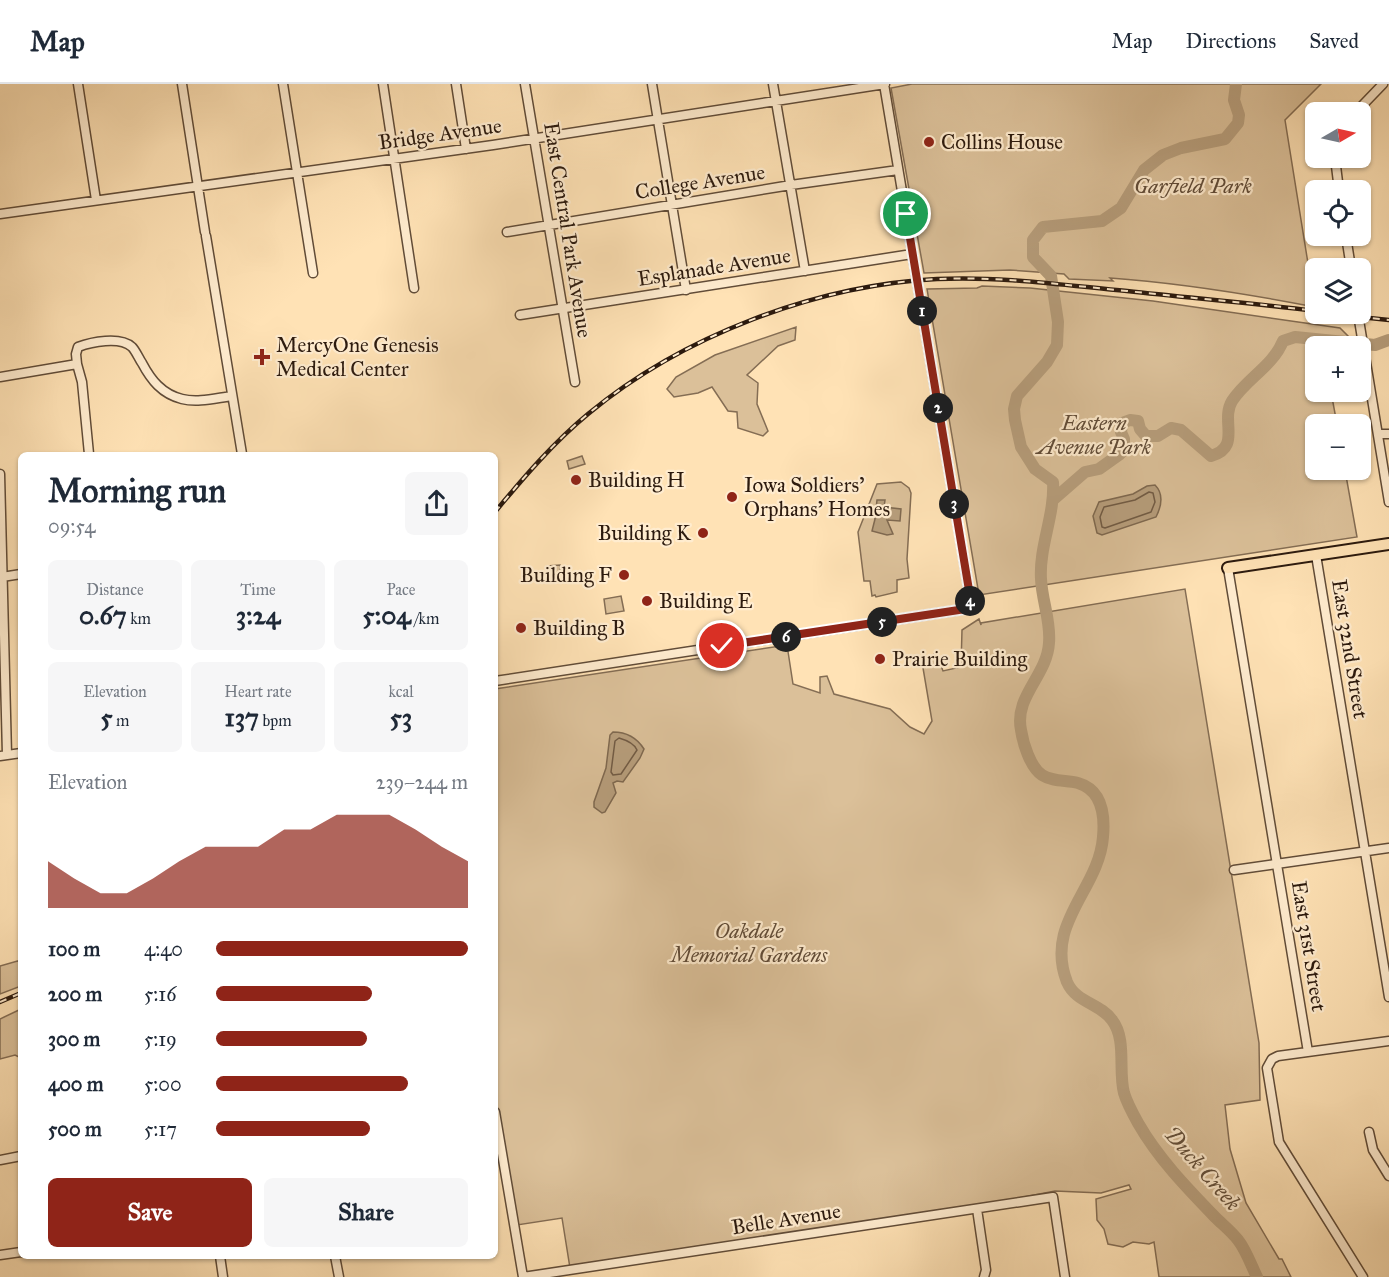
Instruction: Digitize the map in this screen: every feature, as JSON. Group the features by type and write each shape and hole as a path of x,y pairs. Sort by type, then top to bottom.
{"main road":[{"path":"1228,568 1389,544"}],"street":[{"path":"78,84 96,200"},
{"path":"182,84 242,452"},
{"path":"283,84 313,273"},
{"path":"383,84 414,288"},
{"path":"456,84 465,149"},
{"name":"East Central Park Avenue","path":"525,84 575,382"},
{"path":"652,84 686,290"},
{"path":"773,84 805,271"},
{"path":"498,681 972,608 884,84"},
{"name":"Bridge Avenue","path":"0,214 534,139 884,84"},
{"path":"1366,102 1383,84"},
{"name":"College Avenue","path":"507,232 791,185 898,170"},
{"name":"Esplanade Avenue","path":"520,315 912,254"},
{"path":"1360,324 1389,502"},
{"path":"89,452 82,382 76,354 78,348 87,344 122,343 132,347 149,376 158,387 171,395 198,401 232,396"},
{"path":"0,377 77,364"},
{"path":"1378,434 1389,434"},
{"path":"0,474 3,756 18,754"},
{"name":"East 32nd Street","path":"1316,555 1389,997"},
{"name":"East 31st Street","path":"1228,568 1308,1052"},
{"path":"2,577 18,574"},
{"path":"1234,870 1389,848"},
{"path":"1363,1277 1281,1147 1275,1130 1267,1068 1269,1062 1278,1056 1389,1041"},
{"path":"1369,1132 1373,1150 1389,1176"},
{"path":"498,1141 502,1180 526,1277"},
{"path":"0,1160 18,1157"},
{"name":"Belle Avenue","path":"526,1277 1053,1197 1065,1277"},
{"path":"977,1209 986,1270 984,1277"},
{"path":"0,1255 18,1252"},
{"path":"221,1259 224,1277"},
{"path":"336,1259 339,1277"}],"green space":[{"name":"Garfield Park","path":"912,84 1321,84 1285,120 1307,258 1305,258 1305,305 1136,280 1069,279 1064,274 1010,270 924,273 891,88"},
{"name":"Eastern Avenue Park","path":"982,286 1030,288 1153,301 1340,328 1348,336 1305,336 1305,402 1333,402 1335,414 1305,414 1305,480 1347,480 1357,537 979,595 927,289"},
{"path":"796,327 795,340 778,346 747,375 758,383 757,404 768,431 763,436 738,428 737,412 728,411 712,387 698,393 674,397 667,389 676,377 715,355"},
{"path":"582,456 585,464 569,469 567,461"},
{"path":"901,482 909,488 911,493 907,559 909,578 897,580 897,592 876,597 872,596 870,581 864,581 858,532 877,484"},
{"path":"560,565 561,580 548,581 547,566"},
{"name":"Oakdale Memorial Gardens","path":"1185,589 1259,1043 1260,1100 1225,1105 1230,1149 1246,1203 1291,1277 1159,1277 1154,1242 1149,1244 1133,1242 1123,1247 1108,1244 1104,1229 1097,1220 1096,1199 1131,1189 1129,1185 1101,1193 1055,1191 998,1202 570,1268 562,1218 517,1225 498,1113 498,689 787,645 793,684 820,693 820,677 827,676 834,694 890,709 910,727 924,734 932,721 922,662 936,653 943,671 961,667 962,630 979,619 981,625 981,623"},
{"path":"621,596 624,611 606,614 604,599"},
{"path":"18,961 18,987 0,994 0,966"},
{"path":"18,1010 18,1056 15,1055 0,1059 0,1019"}],"water":[{"path":"1155,485 1160,492 1161,501 1156,517 1102,535 1097,533 1093,516 1099,502 1133,494 1147,486"},
{"path":"877,500 885,500 884,507 901,509 900,521 887,520 893,534 887,535 872,531"},
{"path":"613,732 631,736 644,749 623,782 613,783 616,793 605,812 602,813 594,807 594,802 606,768 610,735"}],"waterway":[{"name":"Duck Creek","path":"1236,84 1234,100 1239,115 1238,123 1225,139 1181,148 1163,155 1144,170 1121,208 1102,221 1043,227 1033,240 1033,257 1051,276 1058,322 1057,345 1047,362 1017,396 1014,409 1021,447 1035,469 1053,482 1052,506 1041,567 1049,643 1043,666 1022,707 1020,718 1022,735 1028,754 1038,771 1051,779 1086,786 1097,797 1103,820 1103,837 1099,856 1067,924 1062,942 1062,961 1067,982 1076,994 1107,1014 1112,1020 1117,1028 1121,1046 1124,1093 1138,1123 1173,1172 1238,1240 1257,1277"},
{"path":"1054,499 1085,472 1099,469 1120,454 1124,449 1122,423 1130,420 1138,421 1140,429 1146,436 1158,436 1171,428 1181,430 1211,456 1220,452 1228,440 1228,417 1232,401 1273,358 1283,341 1295,337 1375,345 1389,340"}],"railway":[{"path":"498,508 563,436 625,386 665,361 752,320 798,304 845,292 891,283 961,278 1056,284 1305,310"},
{"path":"1371,318 1389,320"},
{"path":"0,1002 18,994"}],"place":[{"name":"Collins House","path":"929,142"},
{"name":"MercyOne Genesis Medical Center","path":"262,357"},
{"name":"Building H","path":"576,480"},
{"name":"Iowa Soldiers' Orphans' Homes","path":"732,497"},
{"name":"Building K","path":"703,533"},
{"name":"Building F","path":"624,575"},
{"name":"Building E","path":"647,601"},
{"name":"Building B","path":"521,628"},
{"name":"Prairie Building","path":"880,659"}],"route":[{"path":"722,646 972,608 906,214"}]}
